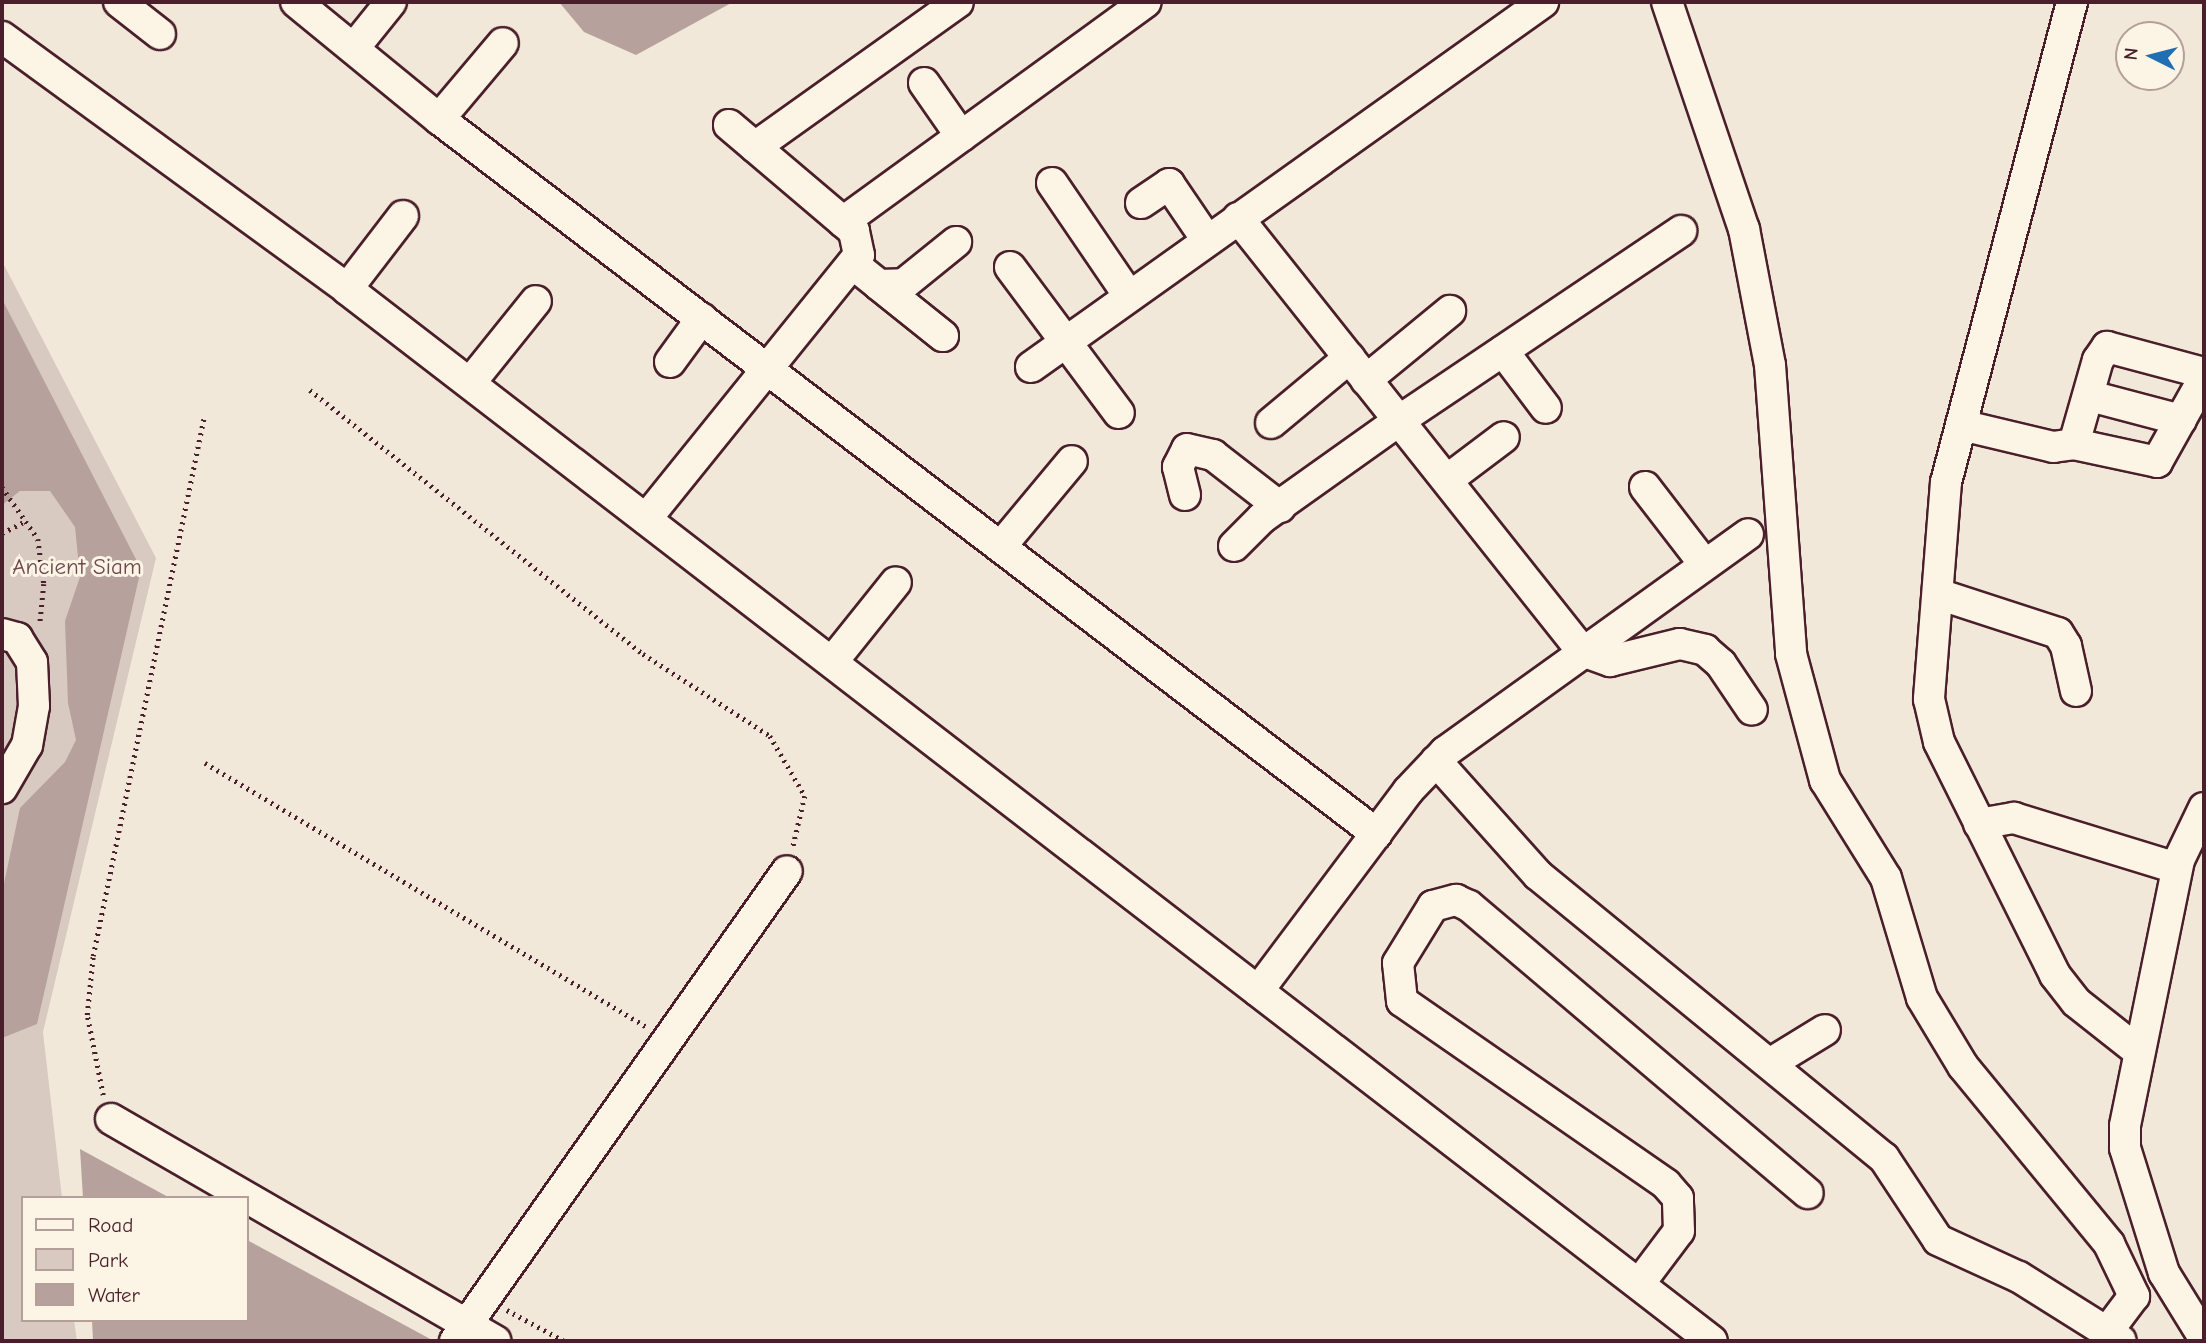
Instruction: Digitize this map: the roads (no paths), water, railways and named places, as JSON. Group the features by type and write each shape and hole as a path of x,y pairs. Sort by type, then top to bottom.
{"street":[{"path":"119,2 160,34"},
{"path":"296,2 439,119 1002,545 1377,834"},
{"path":"354,48 391,2"},
{"path":"755,147 958,2"},
{"path":"843,222 1146,2"},
{"path":"1031,366 1543,2"},
{"path":"1436,761 1531,869 1884,1158 1938,1240 2019,1277 2114,1336 2134,1296 2109,1244 1963,1066 1922,999 1886,878 1825,780 1791,654 1770,365 1744,229 1667,2"},
{"path":"2072,2 1942,503 1930,715 1979,824 2064,990 2138,1051"},
{"path":"2,37 347,289 1712,1341"},
{"path":"439,119 503,43"},
{"path":"924,83 961,136"},
{"path":"646,519 765,367 853,264 859,239 843,222 729,125"},
{"path":"1052,183 1129,296"},
{"path":"1140,203 1169,184 1207,240"},
{"path":"347,289 402,216"},
{"path":"1238,218 1582,651 1610,661 1680,644 1704,650 1721,664 1752,710"},
{"path":"1234,546 1280,507 1400,420 1681,231"},
{"path":"853,264 943,337 879,285 904,284 956,242"},
{"path":"1010,267 1119,413"},
{"path":"470,383 536,302"},
{"path":"1271,423 1450,312"},
{"path":"670,362 702,318"},
{"path":"1961,425 2053,447 2074,444 2152,463 2181,420 2204,375 2107,347 2074,444"},
{"path":"1503,351 1546,408"},
{"path":"2090,396 2181,420"},
{"path":"1447,480 1504,438"},
{"path":"1185,495 1178,467 1187,449 1213,455 1280,507"},
{"path":"1002,545 1072,461"},
{"path":"1645,487 1705,565"},
{"path":"1258,991 1436,761 1582,651 1748,534"},
{"path":"832,662 896,582"},
{"path":"1938,594 2058,633 2066,646 2077,691"},
{"path":"2,634 17,638 32,662 34,706 27,745 2,788"},
{"path":"2204,808 2184,840 2177,868 2138,1051 2125,1148 2164,1273 2204,1338"},
{"path":"1979,824 2014,818 2177,868"},
{"path":"461,1333 788,872"},
{"path":"1639,1284 1679,1231 1678,1198 1666,1184 1402,1001 1398,963 1433,906 1456,900 1469,905 1808,1193"},
{"path":"1771,1063 1825,1030"},
{"path":"111,1119 237,1196"},
{"path":"248,1203 461,1333 496,1341"}],"water":[{"path":"559,2 733,2 636,55 584,32"},
{"path":"2,299 141,569 37,1024 2,1038 2,893 20,808 65,762 76,740 68,703 65,621 80,577 75,527 50,491 20,491 2,505"},
{"path":"80,1149 166,1196 83,1196"},
{"path":"248,1241 434,1341 93,1341 92,1322 248,1322"}],"park label":[{"name":"Ancient Siam","path":"77,567"}]}
